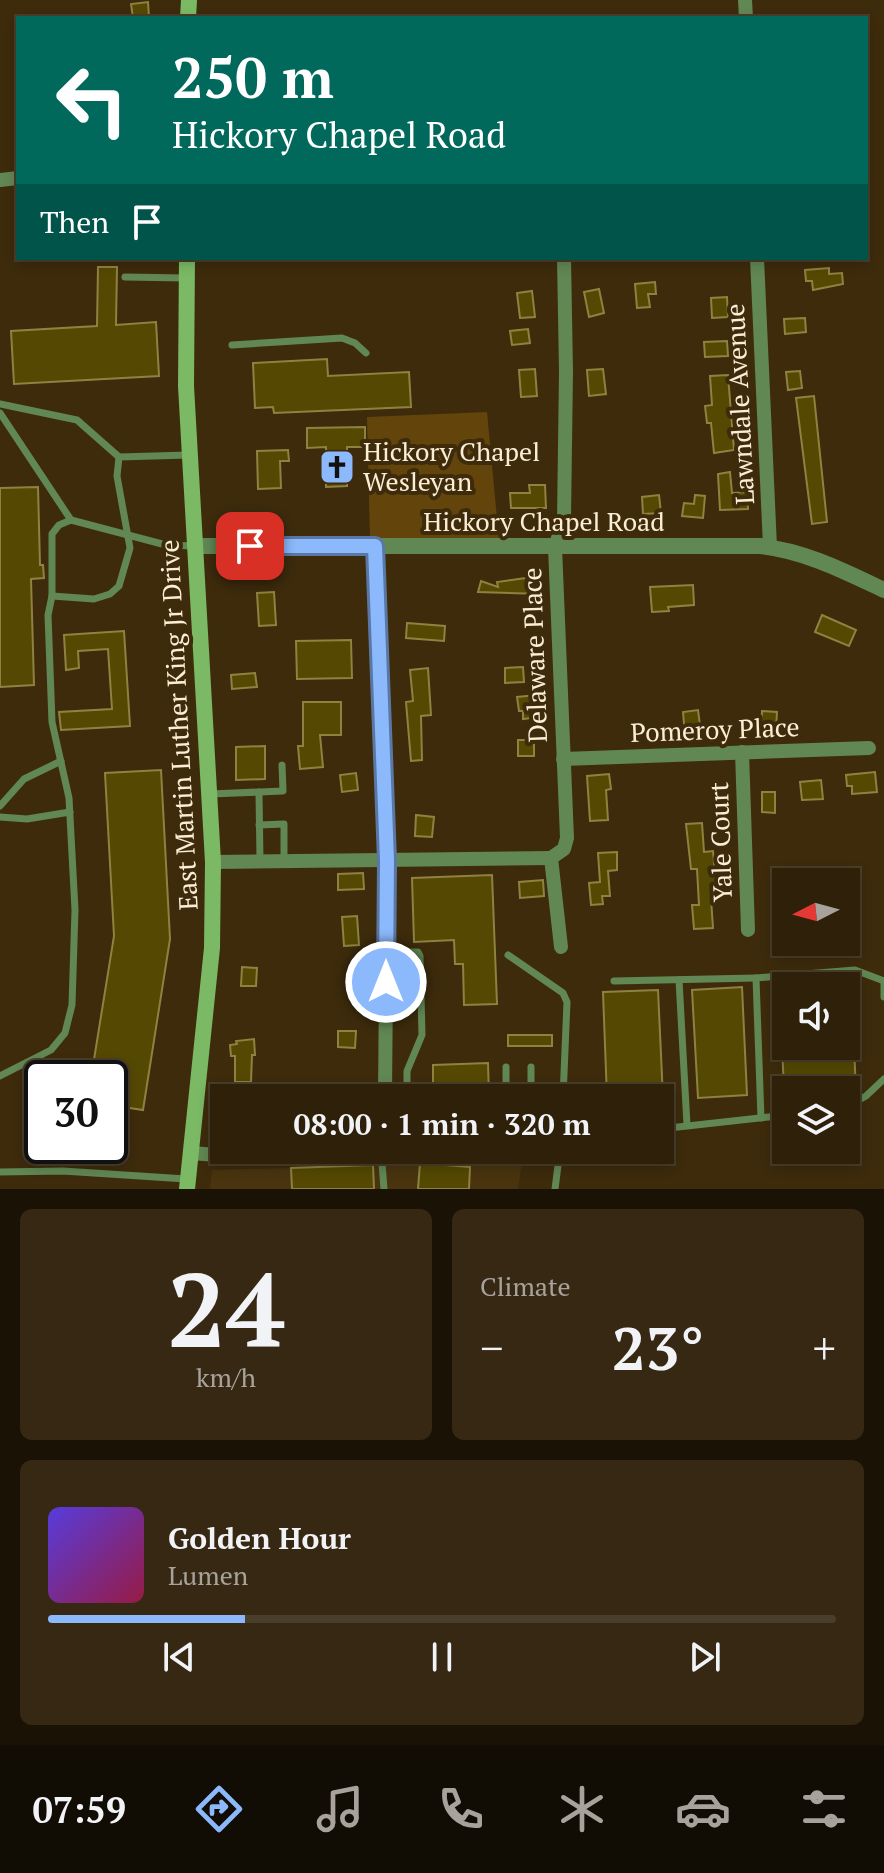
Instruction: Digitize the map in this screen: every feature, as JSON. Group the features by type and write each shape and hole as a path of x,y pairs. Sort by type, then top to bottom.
{"main road":[{"name":"East Martin Luther King Jr Drive","path":"187,260 186,386 213,862 212,948 188,1184"}],"street":[{"name":"Delaware Place","path":"551,858 564,849 567,838 555,547 565,507 564,260"},
{"name":"Lawndale Avenue","path":"757,260 770,547"},
{"name":"Hickory Chapel Road","path":"195,546 770,547 791,550 833,565 884,590"},
{"path":"375,546 387,860 385,1084"},
{"name":"Pomeroy Place","path":"563,759 869,748"},
{"name":"Yale Court","path":"742,752 748,930"},
{"path":"213,862 551,858 561,947"},
{"path":"191,1153 210,1153"}],"lane":[{"path":"125,277 187,278"},
{"path":"232,345 342,338 355,343 366,353"},
{"path":"0,404 77,420 119,457 190,455"},
{"path":"0,413 71,520"},
{"path":"52,596 94,599 110,594 119,586 130,548 130,535 117,476 119,457"},
{"path":"0,1076 51,1050 65,1033 72,1005 75,910 70,812 52,722 48,615 52,596 52,534 59,525 71,520 166,545 195,546"},
{"path":"0,806 24,779 61,761"},
{"path":"209,794 283,791 282,765"},
{"path":"259,792 260,861"},
{"path":"0,817 27,819 70,812"},
{"path":"259,825 284,824 284,861"},
{"path":"386,952 418,952 420,956 422,1035 409,1065 408,1084"},
{"path":"508,955 563,993 567,1002 564,1084"},
{"path":"614,981 756,978 855,970 884,981 884,997"},
{"path":"756,978 761,1118"},
{"path":"679,980 687,1125"},
{"path":"506,1067 506,1084"},
{"path":"531,1067 531,1084"},
{"path":"860,1099 884,1079"},
{"path":"674,1127 772,1117"},
{"path":"377,1164 384,1189"},
{"path":"555,1189 558,1164"},
{"path":"0,1172 77,1172 188,1184"}],"shaded area":[{"path":"487,412 499,540 370,539 367,417"},
{"path":"522,1164 518,1189 210,1189 212,1170"}],"building":[{"path":"148,2 149,16 133,16 131,4"},
{"path":"98,267 117,267 116,325 156,322 159,376 14,384 11,331 97,326"},
{"path":"829,268 829,274 842,273 843,284 813,290 812,281 806,281 805,270"},
{"path":"655,282 656,294 648,294 650,307 637,308 635,284"},
{"path":"599,289 604,313 589,317 584,292"},
{"path":"532,291 535,317 520,318 517,293"},
{"path":"727,297 728,317 712,318 711,298"},
{"path":"805,318 806,332 785,334 784,319"},
{"path":"528,329 530,343 512,345 510,331"},
{"path":"727,341 728,356 705,357 704,342"},
{"path":"327,359 328,376 409,372 411,407 274,413 273,407 255,408 253,363"},
{"path":"535,369 537,396 521,397 519,370"},
{"path":"603,369 606,394 589,396 587,370"},
{"path":"800,371 802,388 788,390 786,372"},
{"path":"728,375 734,450 714,453 711,423 707,423 705,406 712,405 710,376"},
{"path":"814,396 827,522 812,524 796,398"},
{"name":"Hickory Chapel Wesleyan","path":"365,427 365,447 347,447 347,486 326,487 326,447 307,448 307,428"},
{"path":"288,450 289,461 280,461 281,488 258,489 257,451"},
{"path":"730,472 732,493 747,492 748,509 720,510 718,474"},
{"path":"529,485 545,485 546,508 511,508 510,493 530,493"},
{"path":"38,487 40,565 43,565 44,578 31,579 34,685 0,687 0,488"},
{"path":"659,495 661,513 643,514 642,497"},
{"path":"695,495 705,496 703,518 682,516 684,503 694,504"},
{"path":"540,576 541,594 478,592 481,581 498,587 497,582"},
{"path":"693,585 694,605 652,612 650,587"},
{"path":"274,592 276,625 259,626 257,593"},
{"path":"822,615 856,630 849,646 815,632"},
{"path":"407,623 445,626 444,641 406,638"},
{"path":"124,631 130,726 61,730 59,712 112,709 108,649 78,651 79,668 66,670 64,635"},
{"path":"351,640 352,678 297,679 296,641"},
{"path":"523,667 524,682 505,683 505,668"},
{"path":"428,668 431,715 421,716 422,760 411,761 406,702 413,701 410,670"},
{"path":"255,673 257,687 232,689 231,675"},
{"path":"537,695 539,717 523,719 517,697"},
{"path":"303,702 341,702 341,735 320,735 323,767 300,769 298,746 303,746"},
{"path":"698,710 701,733 685,735 683,712"},
{"path":"762,711 777,712 776,730 761,729"},
{"path":"518,740 534,740 534,756 518,756"},
{"path":"265,746 265,779 236,780 236,747"},
{"path":"161,770 170,939 143,1110 128,1108 128,1060 94,1060 114,936 105,773"},
{"path":"875,772 877,792 852,794 852,786 847,786 846,775"},
{"path":"356,773 358,790 342,792 340,775"},
{"path":"609,774 611,789 606,790 608,820 590,821 587,776"},
{"path":"821,780 823,799 802,800 800,782"},
{"path":"762,792 775,792 775,813 762,812"},
{"path":"416,815 434,817 432,837 415,836"},
{"path":"702,823 704,852 713,851 716,885 721,884 722,897 711,898 713,928 694,929 692,905 699,905 697,869 691,869 686,824"},
{"path":"617,852 617,870 608,871 610,896 602,896 603,904 591,905 589,883 600,882 598,853"},
{"path":"363,873 364,889 338,890 338,874"},
{"path":"492,875 497,1004 464,1005 463,964 455,964 454,940 414,942 412,878"},
{"path":"543,880 544,896 520,898 519,882"},
{"path":"357,916 359,945 344,946 342,917"},
{"path":"242,967 257,968 256,986 241,986"},
{"path":"742,987 747,1095 698,1098 692,990"},
{"path":"658,990 662,1084 606,1084 603,992"},
{"path":"338,1031 356,1031 355,1048 338,1047"},
{"path":"508,1035 552,1035 552,1046 508,1046"},
{"path":"254,1039 251,1082 235,1082 235,1056 231,1056 230,1045 237,1044 236,1041"},
{"path":"783,1060 855,1060 855,1076 783,1076"},
{"path":"488,1063 489,1084 433,1084 433,1065"},
{"path":"420,1164 470,1167 469,1189 418,1189"},
{"path":"373,1165 374,1189 292,1189 291,1168"}],"place":[{"name":"Hickory Chapel Wesleyan","path":"337,467"}],"route":[{"path":"250,546 375,546 387,860 386,982"}]}
